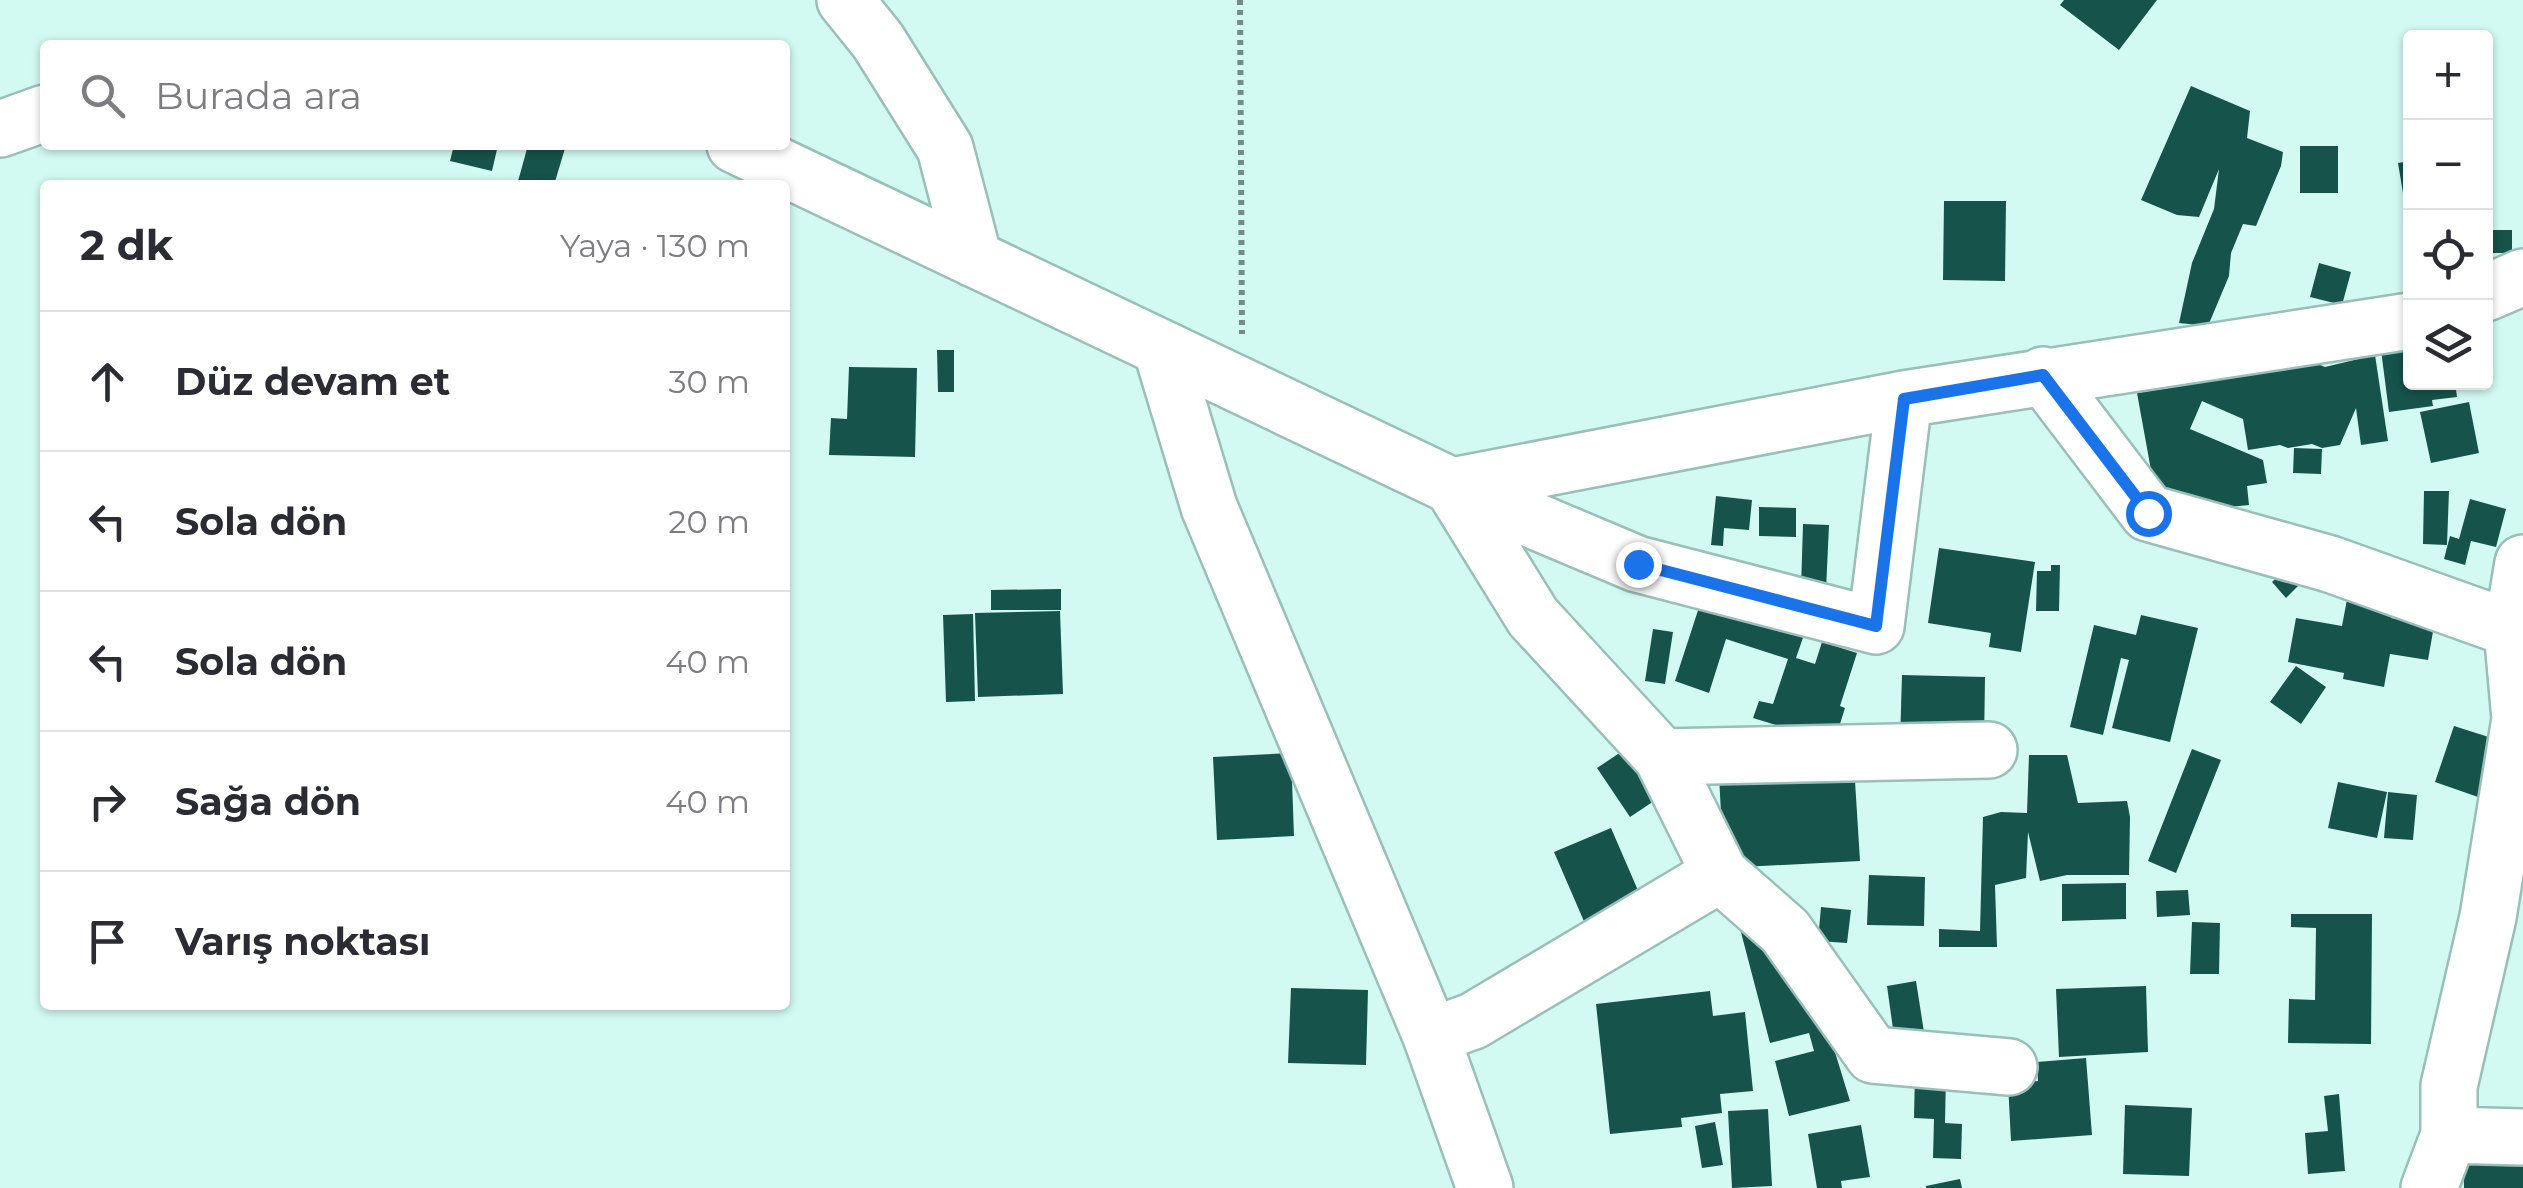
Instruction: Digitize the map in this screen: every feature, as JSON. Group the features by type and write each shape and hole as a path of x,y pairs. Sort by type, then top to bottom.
{"street":[{"path":"845,0 878,41 945,148 974,259"},
{"path":"0,130 40,114"},
{"path":"745,150 1452,486 1502,533 1533,618 1662,757 1720,874 1785,931 1873,1055 2009,1066"},
{"path":"2493,290 2523,277"},
{"path":"1452,486 2043,375 2403,322"},
{"path":"1161,348 1209,507 1431,1036 1485,1188"},
{"path":"2043,375 2148,513 2330,564 2512,629"},
{"path":"1502,533 1876,626 1904,399"},
{"path":"2430,1188 2448,1134 2448,1086 2488,917 2522,719 2512,629 2523,563"},
{"path":"1662,757 1989,750"},
{"path":"1431,1036 1473,1021 1720,874"},
{"path":"2448,1134 2523,1138"}],"path":[{"path":"1240,0 1242,388"}],"building":[{"path":"2064,0 2157,0 2119,50 2060,5"},
{"path":"2191,86 2250,111 2247,138 2283,152 2256,226 2243,224 2231,253 2229,276 2208,326 2179,323 2192,263 2214,209 2219,169 2199,217 2177,215 2141,200"},
{"path":"2300,146 2338,146 2338,193 2300,193"},
{"path":"453,150 497,150 492,171 450,161"},
{"path":"527,150 564,150 556,180 518,180"},
{"path":"2403,162 2403,193 2398,163"},
{"path":"1944,201 2006,201 2005,281 1943,280"},
{"path":"2493,230 2512,230 2512,253 2493,253"},
{"path":"2319,263 2351,272 2342,305 2310,297"},
{"path":"2403,346 2403,390 2456,390 2457,397 2432,400 2433,406 2389,412 2381,350"},
{"path":"937,350 954,350 954,392 938,392"},
{"path":"2375,355 2388,441 2361,445 2356,408 2340,445 2280,445 2248,450 2243,419 2202,401 2190,429 2263,460 2267,483 2247,486 2249,505 2159,514 2137,393 2238,377 2237,367 2301,357 2325,367"},
{"path":"849,367 917,368 915,457 829,455 831,418 847,419"},
{"path":"2469,402 2479,453 2431,463 2420,412"},
{"path":"2294,448 2322,449 2321,474 2293,473"},
{"path":"2424,491 2449,491 2447,545 2423,544"},
{"path":"1716,496 1752,500 1749,530 1724,528 1723,546 1711,545"},
{"path":"2470,499 2506,509 2496,547 2471,541 2465,565 2444,559 2450,536 2459,539"},
{"path":"1759,507 1796,508 1796,537 1759,536"},
{"path":"1803,524 1829,525 1826,590 1801,589"},
{"path":"1939,548 2035,562 2021,652 1989,647 1991,633 1928,623"},
{"path":"2051,565 2060,565 2059,611 2036,611 2037,571 2051,571"},
{"path":"2290,565 2304,580 2286,598 2272,582"},
{"path":"2351,578 2396,591 2391,618 2434,626 2428,660 2390,654 2384,687 2343,679 2344,673 2288,662 2296,618 2342,626"},
{"path":"1061,589 1061,610 991,610 991,590"},
{"path":"1704,592 1808,623 1796,658 1815,664 1822,642 1857,653 1840,706 1845,708 1834,743 1753,718 1759,701 1773,704 1788,659 1726,639 1709,693 1675,681"},
{"path":"1060,611 1063,694 978,697 975,613"},
{"path":"973,614 975,701 946,702 943,615"},
{"path":"2141,615 2198,628 2170,742 2112,728 2129,660 2121,658 2103,735 2070,727 2094,625 2136,635"},
{"path":"1653,629 1673,632 1665,684 1645,681"},
{"path":"2296,666 2326,687 2301,724 2270,702"},
{"path":"1902,675 1985,677 1984,744 1900,742"},
{"path":"2454,726 2498,740 2478,797 2435,782"},
{"path":"1636,742 1669,791 1630,817 1597,768"},
{"path":"2192,749 2221,760 2176,873 2148,861"},
{"path":"1291,753 1294,836 1217,840 1213,757"},
{"path":"2029,755 2067,755 2078,803 2127,801 2129,875 2067,875 2040,881 2028,832 2026,878 1995,885 1997,947 1939,947 1939,929 1980,931 1983,817 2001,812 2027,813"},
{"path":"1854,765 1860,861 1724,868 1719,776"},
{"path":"2338,782 2387,792 2377,838 2328,828"},
{"path":"2388,792 2417,795 2413,840 2384,838"},
{"path":"1611,828 1643,902 1586,926 1554,852"},
{"path":"1869,875 1925,877 1924,926 1867,925"},
{"path":"2126,883 2126,919 2062,921 2062,884"},
{"path":"2188,890 2190,915 2157,917 2156,891"},
{"path":"1821,907 1851,910 1847,943 1818,941"},
{"path":"2291,914 2372,914 2371,1044 2288,1043 2289,999 2315,1000 2316,928 2291,927"},
{"path":"1737,917 1811,974 1850,1101 1789,1116 1775,1061 1814,1051 1809,1033 1770,1043"},
{"path":"2192,922 2220,923 2219,974 2190,974"},
{"path":"1916,981 1924,1032 1894,1036 1887,986"},
{"path":"2146,986 2148,1052 2059,1057 2056,989"},
{"path":"1291,988 1368,990 1366,1065 1288,1063"},
{"path":"1710,991 1713,1016 1745,1012 1753,1091 1720,1094 1722,1113 1681,1118 1682,1127 1610,1134 1596,1004"},
{"path":"2086,1058 2092,1135 2011,1141 2008,1083 2038,1081 2037,1062"},
{"path":"1915,1072 1946,1073 1945,1123 1962,1124 1961,1159 1933,1158 1934,1119 1914,1118"},
{"path":"2339,1094 2345,1171 2308,1174 2305,1133 2328,1131 2324,1096"},
{"path":"2125,1105 2192,1108 2189,1176 2123,1174"},
{"path":"1768,1109 1772,1186 1732,1188 1728,1111"},
{"path":"1715,1122 1723,1165 1702,1168 1695,1126"},
{"path":"1861,1125 1870,1177 1841,1181 1842,1188 1817,1188 1808,1134"},
{"path":"2523,1148 2523,1188 2464,1188 2463,1149"},
{"path":"1960,1179 1962,1188 1926,1188 1926,1186"}],"route":[{"path":"1638,564 1876,626 1904,399 2043,375 2148,513"}]}
